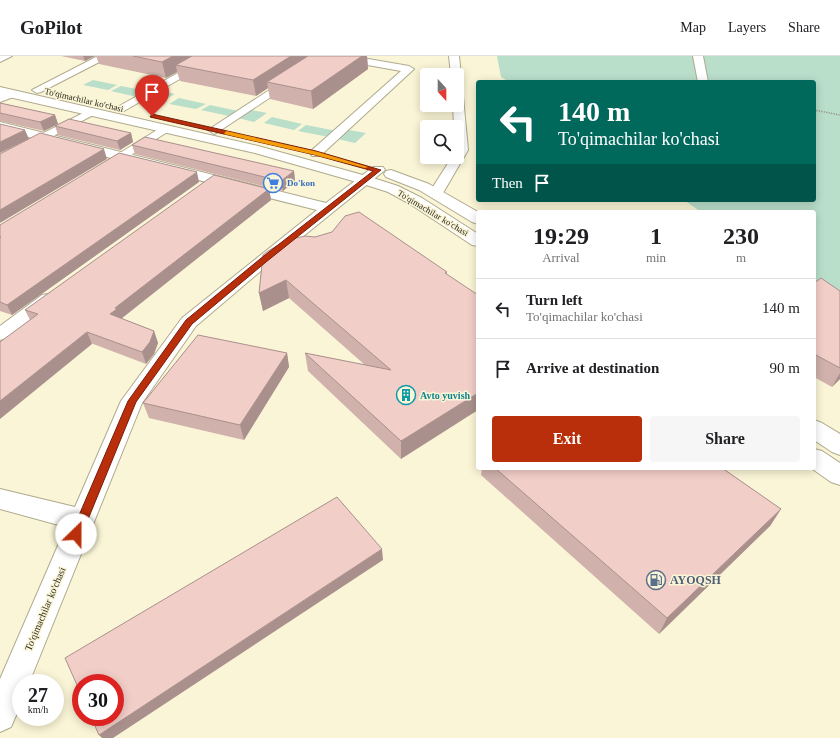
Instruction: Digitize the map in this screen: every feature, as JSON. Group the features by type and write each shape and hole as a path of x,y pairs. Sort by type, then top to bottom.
{"main road":[{"name":"To'qimachilar ko'chasi","path":"0,82 316,153 371,175 393,190 416,201 476,240"},
{"name":"To'qimachilar ko'chasi","path":"4,95 91,112 371,175 410,181 436,193 476,218"},
{"path":"0,126 329,208"},
{"name":"To'qimachilar ko'chasi","path":"0,716 8,680 82,520 132,401 189,322 371,175"},
{"path":"816,430 840,446"},
{"path":"816,459 840,475"},
{"path":"0,499 82,520"}],"lane":[{"path":"0,59 6,56"},
{"path":"36,90 106,56"},
{"path":"120,109 215,56"},
{"path":"316,153 409,69 334,56"},
{"path":"454,56 455,68"},
{"path":"698,56 703,80"},
{"path":"214,130 300,73"},
{"path":"0,160 91,112"},
{"path":"436,193 462,150 459,112"},
{"path":"94,173 165,129"},
{"path":"202,188 215,179"},
{"path":"0,334 57,293"}],"path":[{"path":"816,110 840,115"}],"green space":[{"path":"497,56 840,56 840,308 816,293 816,210 698,210 687,202 816,202 816,80 506,80 501,77"},
{"path":"93,80 117,85 108,90 83,85"},
{"path":"121,86 147,91 137,97 111,91"},
{"path":"161,91 175,94 161,102 146,98"},
{"path":"179,98 206,104 196,109 169,104"},
{"path":"210,105 238,111 229,116 201,110"},
{"path":"251,110 267,113 254,122 238,118"},
{"path":"272,117 302,124 294,130 264,123"},
{"path":"306,125 337,131 329,137 298,131"},
{"path":"349,130 366,133 355,143 338,139"}],"building":[{"path":"133,56 173,56 162,62"},
{"path":"192,56 291,56 253,80 176,65"},
{"path":"308,56 362,56 311,91 267,82"},
{"path":"0,103 55,115 40,122 0,113"},
{"path":"69,119 131,133 117,141 55,126"},
{"path":"0,124 25,130 0,142"},
{"path":"40,133 104,149 0,210 0,154"},
{"path":"145,137 294,171 281,181 132,145"},
{"path":"119,153 197,172 7,305 0,302 0,225"},
{"path":"214,175 269,189 115,308 117,309 110,314 154,331 150,342 142,352 87,332 0,401 0,342 38,314 25,310"},
{"path":"359,212 476,294 476,394 401,441 305,353 391,370 286,280 259,293 263,255 287,240 305,236 315,237 332,232 345,216"},
{"path":"821,278 840,291 840,368 816,355 816,282"},
{"path":"198,335 287,353 240,425 143,403"},
{"name":"AYOQSH","path":"497,470 725,470 781,509 667,618"},
{"path":"337,497 382,549 124,719 124,674 72,674 65,658"},
{"path":"95,726 113,726 99,735"}],"slow traffic":[{"path":"226,133 316,153 365,167"}],"place":[{"name":"Do'kon","path":"273,183"},
{"name":"Avto yuvish","path":"406,395"},
{"name":"AYOQSH","path":"656,580"}],"route":[{"path":"76,534 132,401 189,322 263,260 378,170 316,153 152,116"}]}
